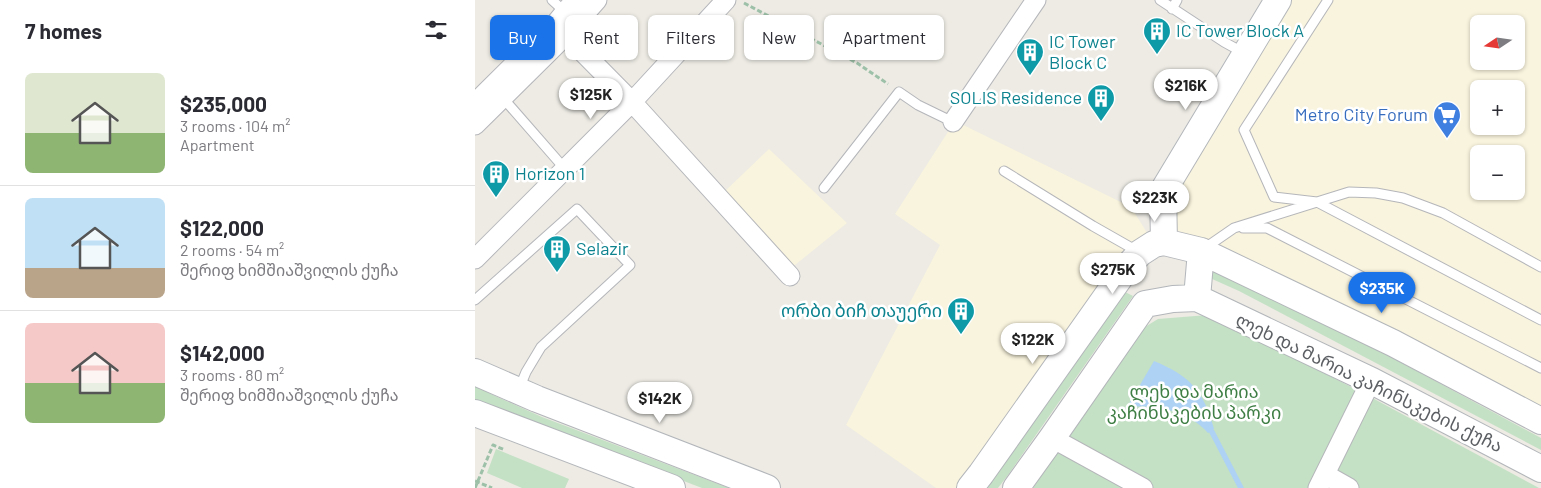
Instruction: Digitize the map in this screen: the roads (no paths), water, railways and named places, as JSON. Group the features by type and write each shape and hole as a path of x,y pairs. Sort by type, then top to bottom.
{"main road":[{"path":"1164,242 1163,191 1278,0"},
{"path":"970,488 1134,259 1154,244 1164,242 1201,251 1393,343 1541,421"},
{"path":"1015,488 1145,304 1173,299 1197,298 1201,251"},
{"path":"1134,259 1130,282 1145,304"},
{"name":"ლეხ და მარია კაჩინსკების ქუჩა","path":"1197,298 1372,381 1541,469"},
{"path":"475,372 518,391 767,488"},
{"path":"475,413 672,488"}],"street":[{"path":"475,103 562,14 597,0"},
{"path":"475,258 632,102 726,0"},
{"path":"953,122 1036,0"},
{"path":"475,125 503,98 562,14"},
{"path":"562,14 632,102 790,276"},
{"path":"1349,488 1322,482 1366,391"},
{"path":"1052,438 1143,488"}],"lane":[{"path":"1160,0 1245,53"},
{"path":"1172,9 1177,0"},
{"path":"1328,0 1244,130 1274,197 1317,202 1541,320"},
{"path":"824,188 899,92 917,105 953,122"},
{"path":"503,98 565,169"},
{"path":"1004,171 1093,226 1134,259"},
{"path":"1201,251 1234,228 1349,192 1376,193 1403,198 1443,213 1541,267"},
{"path":"475,300 577,209 630,265 541,347 526,372 518,391"},
{"path":"1234,228 1267,228 1541,368"}],"water":[{"path":"1154,361 1177,373 1194,386 1205,404 1214,429 1208,433 1191,419 1160,408 1127,407"}],"waterway":[{"path":"1212,432 1241,488"}],"place":[{"name":"IC Tower Block A","path":"1157,55"},
{"name":"IC Tower Block C","path":"1030,76"},
{"name":"SOLIS Residence","path":"1101,122"},
{"name":"Metro City Forum","path":"1447,139"},
{"name":"Horizon 1","path":"496,198"},
{"name":"Selazir","path":"557,273"},
{"name":"ორბი ბიჩ თაუერი","path":"961,335"}],"park label":[{"name":"ლეხ და მარია კაჩინსკების პარკი","path":"1194,402"}]}
